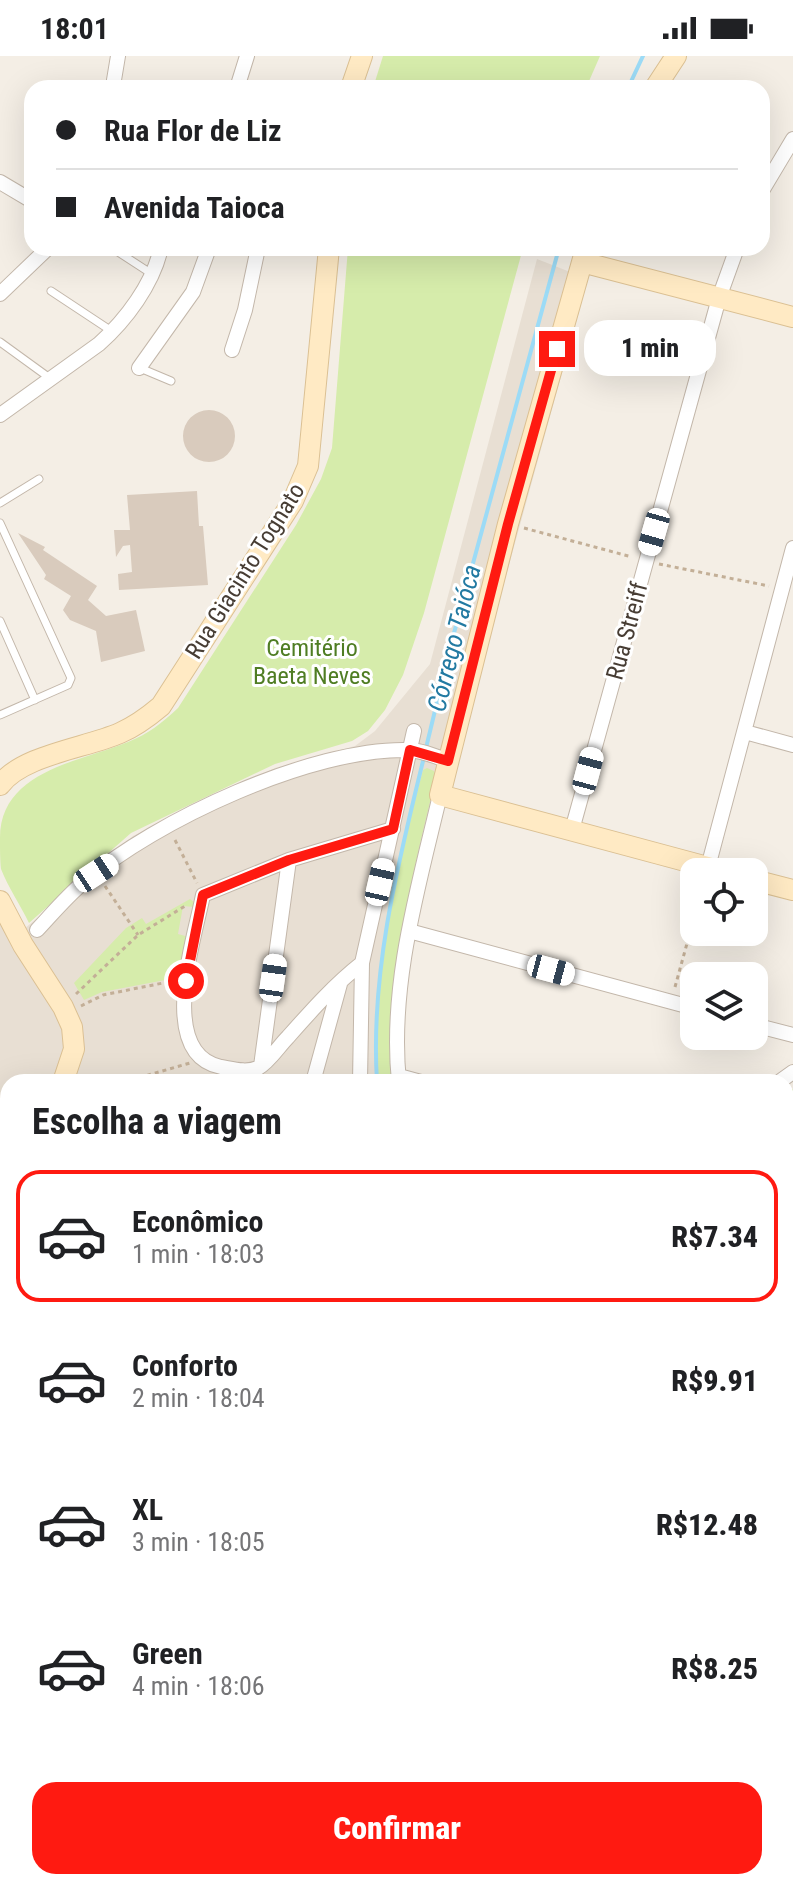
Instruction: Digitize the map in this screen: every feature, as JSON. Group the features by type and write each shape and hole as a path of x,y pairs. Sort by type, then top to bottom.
{"street":[{"path":"114,80 118,56"},
{"path":"240,80 247,56"},
{"path":"354,80 362,56"},
{"path":"660,80 676,56"},
{"path":"770,178 793,139"},
{"path":"0,182 24,196"},
{"path":"0,294 40,256"},
{"path":"0,415 113,332 152,274 158,256"},
{"path":"139,368 193,292 206,256"},
{"path":"232,350 245,310 256,256"},
{"name":"Rua Giacinto Tognato","path":"0,785 9,766 118,734 142,722 161,706 290,506 308,466 328,256"},
{"path":"360,1074 362,963 393,829 428,755 508,524 584,256"},
{"path":"587,256 719,298 793,317"},
{"name":"Rua Streiff","path":"572,830 719,298 734,256"},
{"path":"719,858 745,732 786,601 793,548"},
{"path":"399,1074 397,1025 409,931 440,795 428,755 414,731"},
{"path":"745,732 793,745"},
{"path":"37,930 96,873 168,826 279,775 309,765 380,751 428,755"},
{"path":"440,795 680,860"},
{"path":"362,963 341,980 261,1066 239,1070 215,1065 204,1059 189,1038 184,1022 186,981 203,895 289,860 393,829"},
{"path":"261,1066 289,860"},
{"path":"768,884 793,890"},
{"path":"0,901 72,1027 74,1049 66,1074"},
{"path":"409,931 680,1004"},
{"path":"315,1074 341,980"},
{"path":"768,1029 793,1035"}],"lane":[{"path":"124,256 152,274"},
{"path":"51,291 113,332"},
{"path":"0,342 51,379"},
{"path":"139,368 171,381"},
{"path":"0,503 39,479"},
{"path":"0,523 71,678 68,685 0,715"},
{"path":"0,621 35,700"}],"path":[{"path":"65,1010 138,935 203,895 168,826"},
{"path":"96,873 138,935"},
{"path":"671,1002 686,946"},
{"path":"65,1010 103,995 186,981"},
{"path":"152,1074 204,1059"}],"shaded area":[{"path":"537,259 588,279 452,771 399,1003 399,1074 0,1074 0,920 23,930 133,836 275,768 355,746 375,731 430,664"}],"green space":[{"path":"383,56 600,56 590,80 376,80"},
{"name":"Cemitério Baeta Neves","path":"347,256 521,256 424,613 403,675 385,710 368,731 352,741 275,764 131,833 29,923 1,869 3,815 13,798 28,783 46,772 128,742 178,708 296,525 321,479 332,448"},
{"path":"423,770 434,771 436,778 403,928 394,1004 391,1074 377,1074 376,1028 381,966 396,881"},
{"path":"190,899 194,907 183,906 178,934 189,937 181,977 102,992 84,1000 74,983 126,928 142,918 146,924"}],"building":[{"path":"209,410 228,417 235,436 228,455 209,462 190,455 183,436 190,417"},
{"path":"197,491 208,585 119,590 118,574 132,572 130,545 123,546 116,557 114,530 130,530 127,495"},
{"path":"18,533 45,547 43,550 97,586 88,600 106,616 136,610 145,651 101,662 96,631 70,620 63,610 71,596 44,579 46,575"}],"waterway":[{"name":"Córrego Taióca","path":"632,80 643,56"},
{"name":"Córrego Taióca","path":"426,748 451,644 557,256"},
{"name":"Córrego Taióca","path":"377,1074 378,1000 388,918 424,757"}],"route":[{"path":"186,981 203,895 289,860 393,829 410,750 448,761 508,524 557,349"}]}
